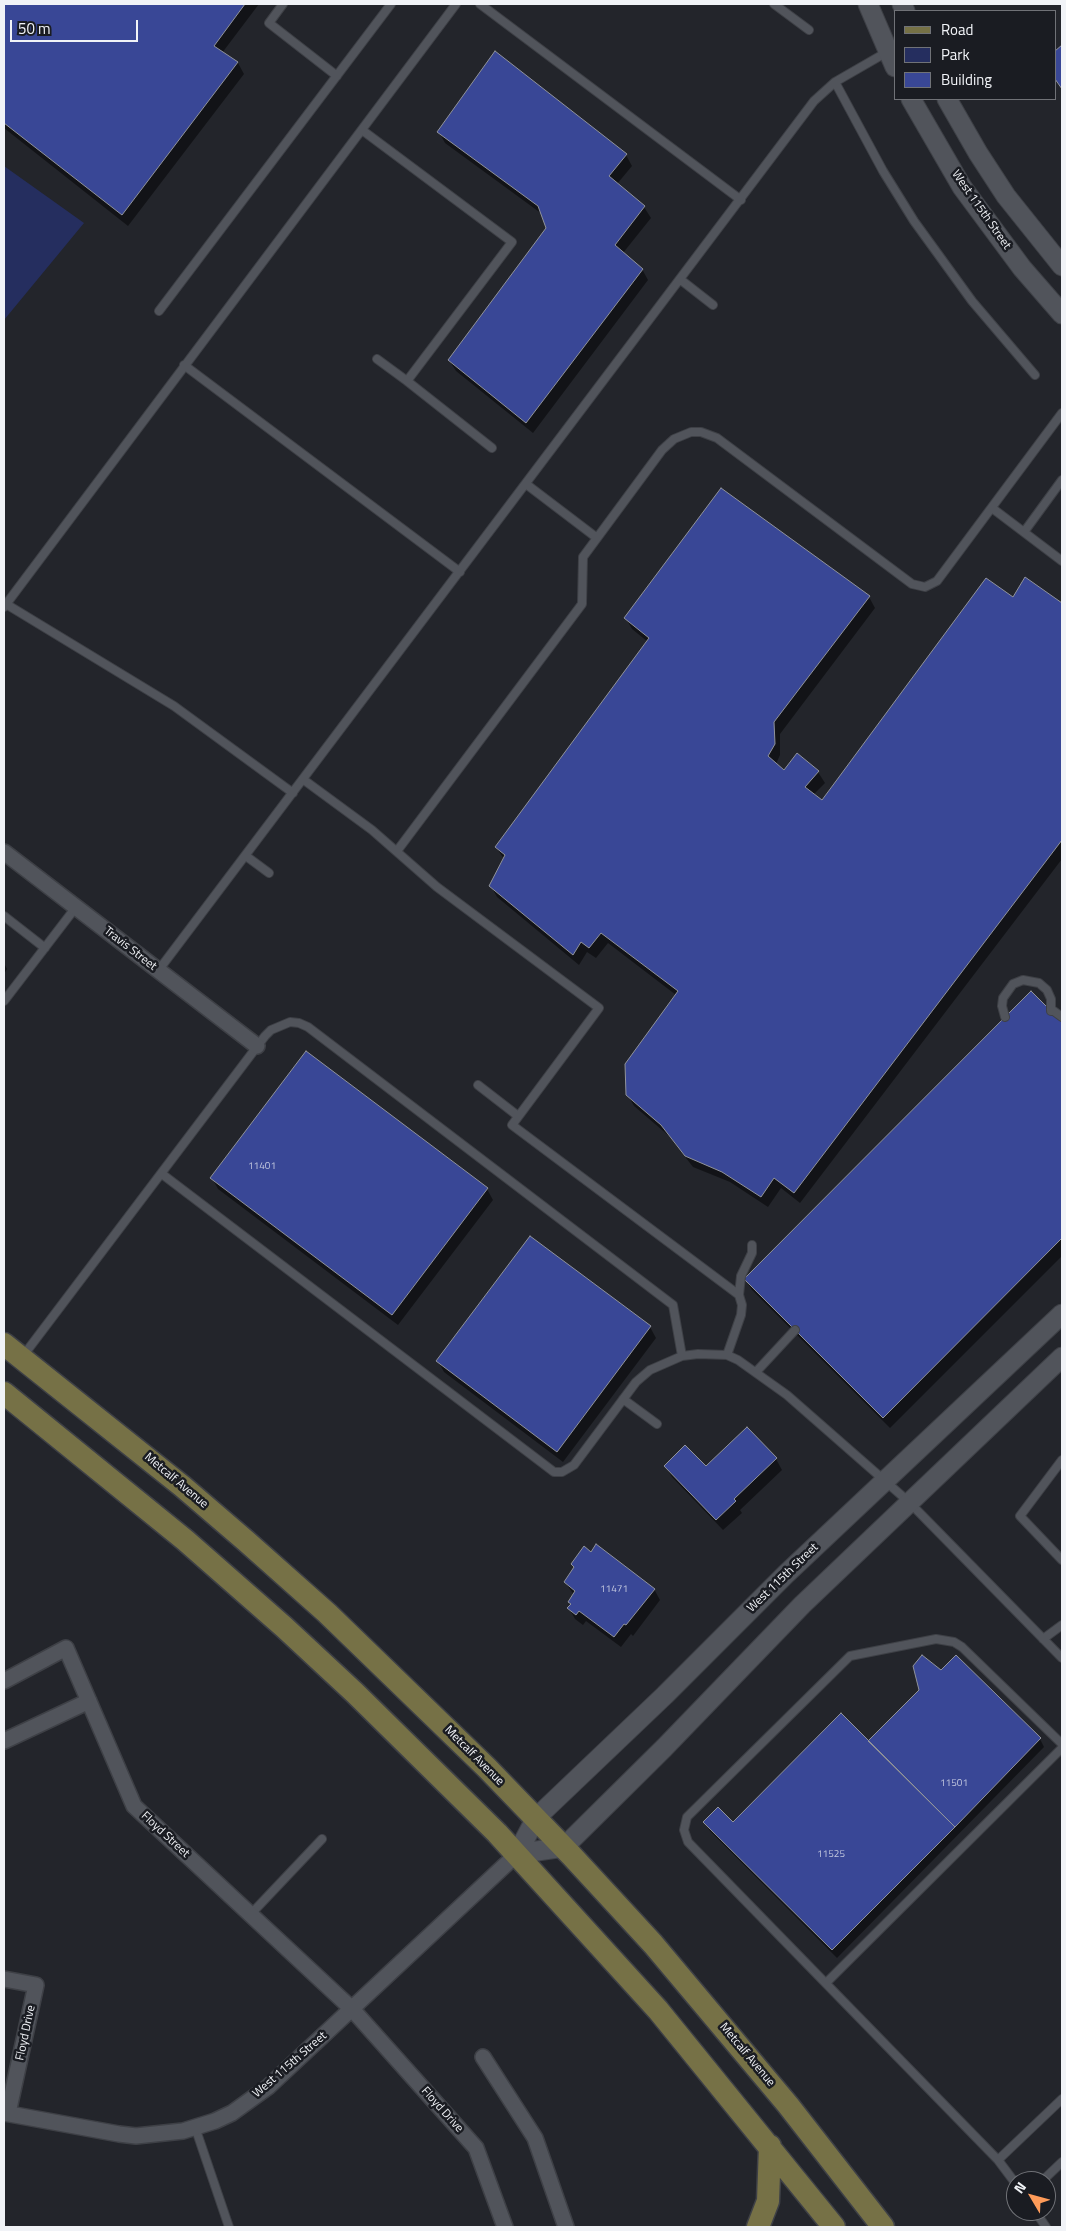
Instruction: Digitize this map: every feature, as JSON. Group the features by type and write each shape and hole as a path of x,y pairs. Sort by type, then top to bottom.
{"main road":[{"name":"Metcalf Avenue","path":"4,1344 182,1486 320,1606 536,1818 653,1944 741,2047 883,2227"},
{"path":"4,1393 185,1540 284,1627 395,1732 517,1854 658,2010 834,2227"},
{"path":"758,2227 768,2201 770,2146"}],"street":[{"path":"868,4 892,56"},
{"name":"West 115th Street","path":"912,100 962,187 1022,268 1062,314"},
{"path":"948,100 978,153 1006,196 1062,266"},
{"name":"Travis Street","path":"4,852 257,1046"},
{"name":"West 115th Street","path":"6,2113 136,2136 166,2134 195,2127 232,2113 268,2087 517,1854 536,1818 665,1695 786,1574 1062,1314"},
{"path":"517,1854 564,1847 664,1748 795,1611 1062,1357"},
{"name":"Floyd Street","path":"4,1681 66,1648 134,1806 352,2009"},
{"path":"4,1741 89,1701"},
{"name":"Floyd Drive","path":"4,1978 36,1985 6,2113"},
{"name":"Floyd Drive","path":"352,2009 476,2148 505,2227"},
{"path":"484,2057 535,2138 566,2227"}],"lane":[{"path":"284,4 269,23 338,76"},
{"path":"159,311 391,4"},
{"path":"293,793 174,706 5,605 456,4"},
{"path":"480,4 741,200"},
{"path":"774,4 809,30"},
{"path":"158,971 304,780 814,101 835,82 892,56"},
{"path":"835,82 882,171 914,221 972,301 1035,375"},
{"path":"362,130 512,242 407,381"},
{"path":"681,280 714,305"},
{"path":"377,359 492,448"},
{"path":"184,365 460,572"},
{"path":"397,851 582,604 583,557 667,445 682,434 701,432 717,438 916,586 929,586 936,581 1062,413"},
{"path":"1024,532 1062,480"},
{"path":"526,484 597,538"},
{"path":"992,508 1062,561"},
{"path":"304,780 372,830 437,887 599,1008 512,1125 739,1295"},
{"path":"246,856 269,872"},
{"path":"4,1001 76,907"},
{"path":"4,916 45,948"},
{"path":"1005,1017 1002,1006 1003,998 1014,984 1023,980 1034,981 1043,986 1051,999 1051,1010 1062,1017"},
{"path":"22,1358 257,1046 271,1030 290,1022 308,1027 673,1305 682,1356"},
{"path":"478,1085 518,1116"},
{"path":"162,1174 554,1472 562,1472 574,1465 636,1382 650,1370 682,1356 727,1355 756,1372 787,1395 885,1480 909,1502 1062,1658"},
{"path":"727,1355 741,1315 742,1304 739,1295 741,1276 752,1253 752,1245"},
{"path":"756,1372 795,1330"},
{"path":"623,1399 657,1424"},
{"path":"1062,1460 1020,1516 1062,1560"},
{"path":"1043,1640 1062,1624"},
{"path":"826,1983 1062,1746 962,1647 954,1642 936,1639 850,1656 687,1817 684,1830 688,1842 998,2160 1006,2171"},
{"path":"250,1915 322,1839"},
{"path":"998,2160 1062,2099"},
{"path":"195,2127 229,2227"},
{"path":"1053,2171 1062,2162"}],"green space":[{"path":"4,166 84,223 4,320"}],"building":[{"path":"4,4 245,4 214,46 238,62 122,215 4,123"},
{"path":"1062,45 1062,89 1056,80 1056,50"},
{"path":"495,51 627,154 609,176 645,206 615,245 643,269 526,423 448,360 546,228 538,206 437,132"},
{"path":"721,488 870,596 774,722 775,744 768,756 784,770 797,753 819,771 805,787 822,800 986,578 1013,597 1025,577 1062,603 1062,840 794,1193 774,1178 761,1197 722,1172 685,1156 661,1125 626,1095 625,1064 678,991 601,933 589,948 581,942 573,955 489,886 505,855 495,847 649,638 624,618"},
{"path":"1031,991 1062,1022 1062,1238 883,1418 744,1279"},
{"path":"306,1051 488,1188 392,1315 210,1178"},
{"path":"530,1236 651,1326 557,1452 436,1361"},
{"path":"747,1427 777,1458 734,1499 736,1501 716,1520 664,1466 685,1445 706,1466"},
{"path":"596,1544 655,1589 614,1637 579,1611 576,1615 567,1608 571,1604 568,1602 575,1591 564,1582 574,1567 571,1564 584,1546 591,1552"},
{"path":"922,1655 941,1670 956,1655 1041,1738 955,1827 868,1741 919,1690 913,1666"},
{"path":"841,1713 955,1827 832,1950 703,1822 718,1807 733,1822"}]}
